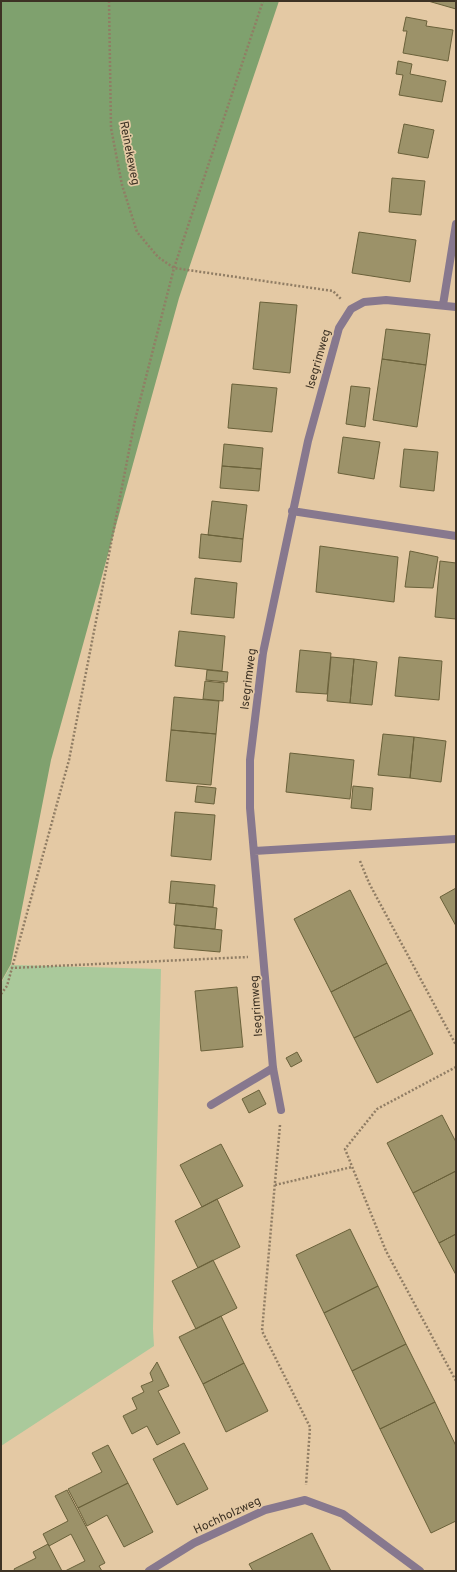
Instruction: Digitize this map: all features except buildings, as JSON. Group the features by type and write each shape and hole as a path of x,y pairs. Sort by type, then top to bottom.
{"street":[{"path":"443,304 456,224"},
{"path":"351,309 364,302 386,300 443,304 456,307"},
{"name":"Isegrimweg","path":"281,1110 273,1068 250,808 250,760 263,653 292,511 308,441 339,328 351,309"},
{"path":"292,511 456,536"},
{"path":"254,851 456,839"},
{"path":"211,1105 273,1068"},
{"path":"305,1500 343,1514 420,1571"},
{"name":"Hochholzweg","path":"149,1571 194,1543 265,1510 305,1500"}],"path":[{"name":"Reinekeweg","path":"109,1 111,128 122,184 137,232 158,257 174,268"},
{"path":"1,994 7,986 69,760 135,420 174,268 263,1"},
{"path":"174,268 333,291 351,309"},
{"path":"354,844 369,883 456,1045"},
{"path":"11,968 264,957"},
{"path":"456,1067 377,1109 345,1149 386,1251 456,1381"},
{"path":"281,1110 262,1331 310,1427 305,1500"},
{"path":"275,1185 352,1167"}],"green space":[{"path":"1,1 279,1 179,298 51,760 11,964 1,982"},
{"path":"11,965 161,969 153,1329 154,1346 1,1446 1,983"}]}
